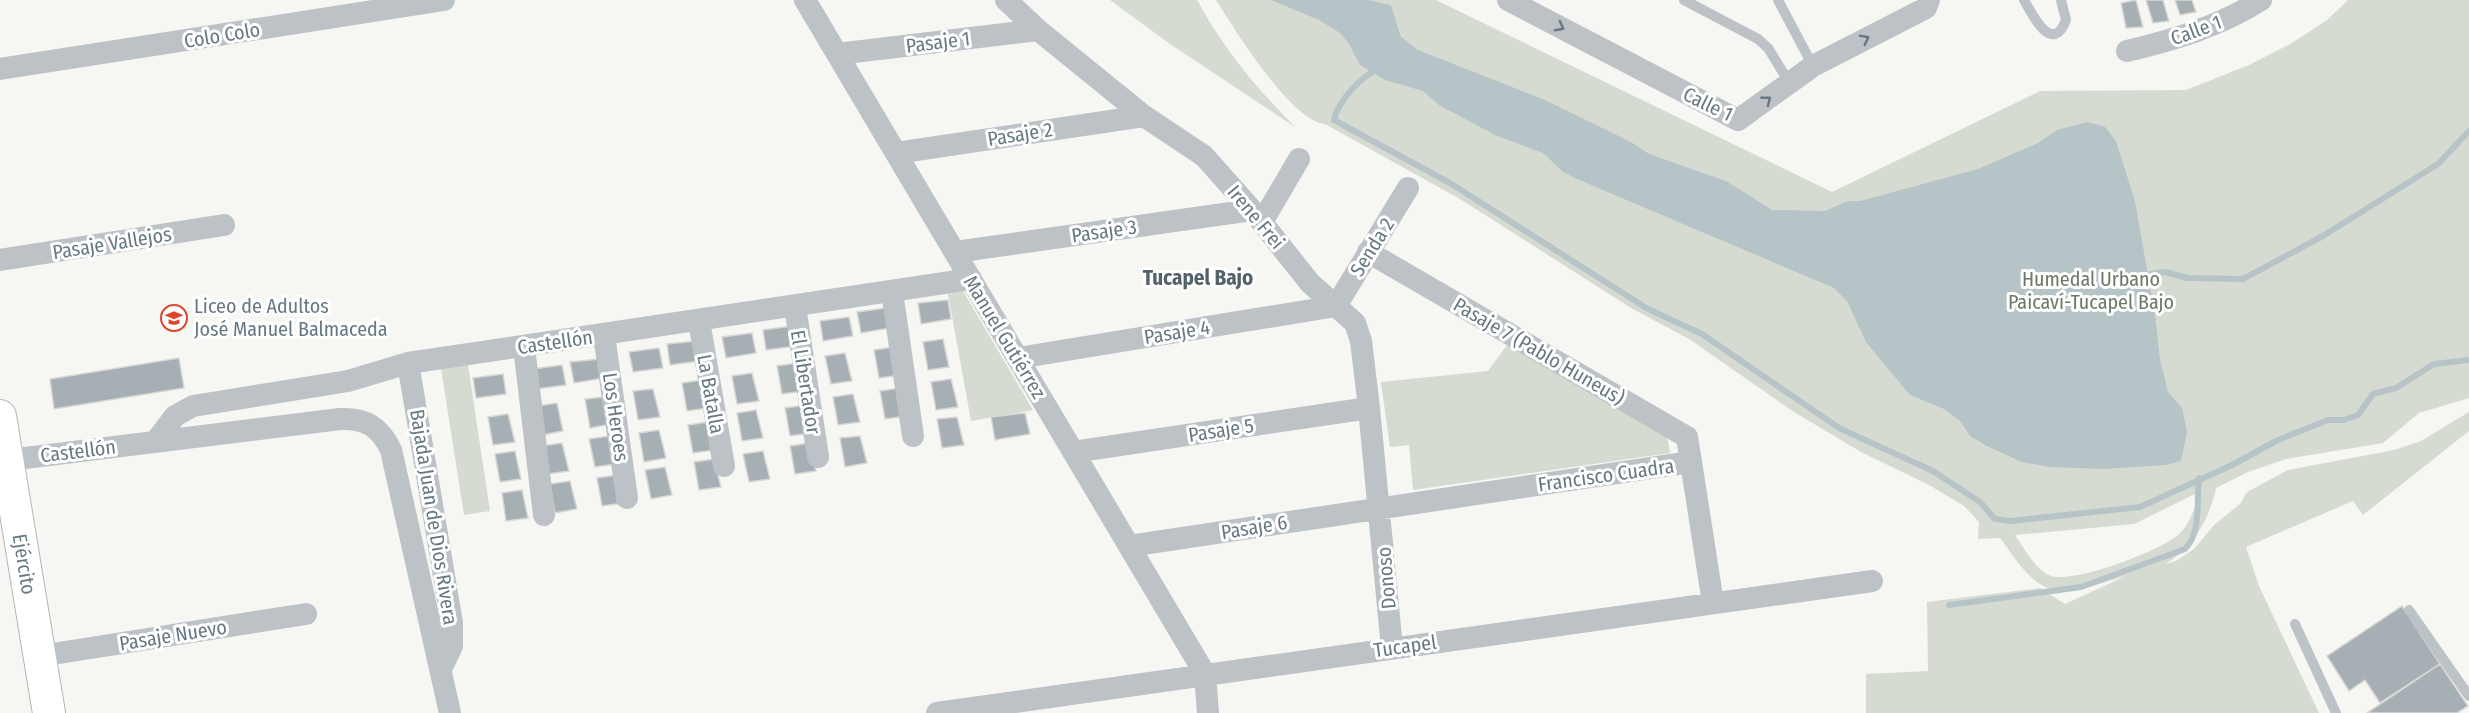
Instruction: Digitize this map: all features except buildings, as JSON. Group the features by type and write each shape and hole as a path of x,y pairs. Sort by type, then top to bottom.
{"main road":[{"name":"Ejército","path":"0,416 4,460 49,713"}],"street":[{"name":"Colo Colo","path":"0,69 444,0"},
{"name":"Manuel Gutiérrez","path":"805,0 1205,674"},
{"name":"Irene Frei","path":"1006,0 1038,30 1144,116 1204,156 1257,216 1310,283 1348,316 1358,330 1379,508"},
{"name":"Calle 1","path":"1508,0 1738,120 1813,66 1926,8 1929,0"},
{"name":"Calle 1","path":"2127,51 2185,36 2216,24 2261,0"},
{"name":"Pasaje 1","path":"837,54 1038,30"},
{"name":"Pasaje 2","path":"896,153 1144,116"},
{"path":"1257,216 1299,159"},
{"name":"Senda 2","path":"1336,306 1408,188"},
{"name":"Pasaje 3","path":"955,252 1257,216"},
{"name":"Pasaje Vallejos","path":"0,260 224,225"},
{"name":"Pasaje 7 (Pablo Huneus)","path":"1368,252 1686,436 1691,462"},
{"name":"Castellón","path":"156,441 176,416 194,406 348,381 408,363 971,279"},
{"path":"892,292 913,436"},
{"name":"El Libertador","path":"795,306 818,457"},
{"name":"Pasaje 4","path":"1017,358 1336,306"},
{"name":"La Batalla","path":"699,321 724,466"},
{"name":"Los Heroes","path":"604,335 627,498"},
{"path":"524,347 544,515"},
{"name":"Bajada Juan de Dios Rivera","path":"408,363 452,623 452,646 441,669"},
{"name":"Pasaje 5","path":"1074,452 1369,408"},
{"name":"Castellón","path":"4,460 340,419 361,420 375,427 386,440 394,461 441,669"},
{"name":"Francisco Cuadra","path":"1379,508 1691,462 1713,603"},
{"name":"Pasaje 6","path":"1129,546 1379,508"},
{"name":"Donoso","path":"1379,508 1392,648"},
{"name":"Tucapel","path":"937,713 1063,704 1205,674 1872,581"},
{"name":"Pasaje Nuevo","path":"40,656 306,614"},
{"path":"441,669 450,713"},
{"path":"1205,674 1208,713"}],"lane":[{"path":"1684,0 1758,39 1768,48 1789,82"},
{"path":"1778,0 1813,66"},
{"path":"2025,0 2042,30 2048,34 2055,33 2066,20 2061,0"},
{"path":"2409,610 2469,696"},
{"path":"2295,624 2336,713"}],"green space":[{"path":"1110,0 1197,0 1218,35 1242,67 1295,127 1170,44"},
{"name":"Humedal Urbano Paicaví-Tucapel Bajo","path":"1216,0 1436,0 1832,192 2040,91 2186,90 2249,65 2292,43 2327,20 2348,0 2469,0 2469,398 2419,413 2383,443 2286,459 2248,472 2216,488 2209,511 2192,541 2165,564 2176,561 2194,549 2214,525 2240,504 2247,492 2288,470 2394,450 2421,441 2469,412 2469,431 2363,515 2353,501 2246,547 2259,586 2319,713 1866,713 1866,674 1928,671 1927,602 2040,588 2065,604 2124,577 2071,591 2052,590 2043,586 2026,572 2000,538 1978,539 1979,522 1964,506 1929,485 1861,452 1794,412 1689,339 1631,308 1460,199 1312,119 1281,92","holes":["2199,492 2194,510 2177,536 2134,558 2096,571 2063,577 2046,574 2015,535 2134,524"]},
{"path":"963,291 1033,410 971,421 948,294"},
{"path":"1507,345 1667,436 1670,453 1413,490 1409,445 1390,447 1381,382 1488,371"},
{"path":"467,358 490,511 464,515 440,362"}],"shaded area":[{"path":"1271,0 1368,0 1391,5 1401,37 1418,50 1545,100 1631,142 1649,154 1726,181 1772,210 1825,211 1848,201 1860,201 1978,169 2038,143 2057,130 2088,122 2105,127 2116,141 2135,201 2155,315 2160,359 2168,392 2182,408 2187,432 2181,461 2166,465 2104,469 2049,467 2022,462 1987,446 1970,436 1960,421 1944,409 1910,395 1866,342 1847,301 1834,288 1563,172 1543,153 1495,135 1439,105 1423,91 1385,80 1360,65 1349,44 1340,33 1319,20"}],"waterway":[{"path":"1379,69 1365,77 1351,90 1340,105 1334,120 1450,183 1648,309 1702,334 1839,428 1933,471 1980,502 1995,519 2010,521 2140,507 2232,465 2278,440 2328,420 2344,420 2358,415 2373,394 2396,388 2434,364 2469,360"},
{"path":"2143,275 2166,272 2187,278 2243,279 2323,236 2438,164 2469,131"},
{"path":"1949,605 2081,587 2185,549 2194,534 2196,525 2199,478"}],"place":[{"name":"Liceo de Adultos José Manuel Balmaceda","path":"174,318"}],"district":[{"name":"Tucapel Bajo","path":"1198,278"}]}
